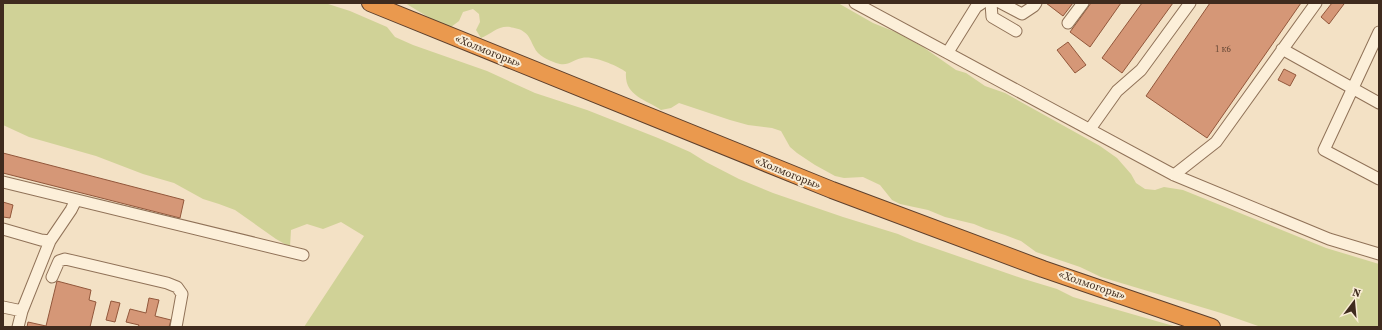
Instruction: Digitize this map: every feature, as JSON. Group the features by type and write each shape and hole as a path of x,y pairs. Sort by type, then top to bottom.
{"highway":[{"name":"«Холмогоры»","path":"370,3 832,190 1043,269 1212,327"}],"lane":[{"path":"855,3 1174,175 1330,239 1379,254"},
{"path":"948,52 976,7 982,3"},
{"path":"991,3 992,17 1016,31"},
{"path":"1001,3 1022,14 1036,3"},
{"path":"1068,24 1083,3"},
{"path":"1090,129 1117,91 1141,70 1190,3"},
{"path":"1174,175 1216,142 1316,3"},
{"path":"1379,32 1324,150 1379,179"},
{"path":"1282,49 1379,103"},
{"path":"3,182 303,254"},
{"path":"18,327 22,311 50,240 71,210 76,200"},
{"path":"3,229 41,240 50,240"},
{"path":"52,277 59,261 65,259 167,283 177,287 182,294 176,327"},
{"path":"3,307 22,311"}],"green space":[{"path":"3,3 325,3 350,11 387,27 395,37 413,45 487,71 535,93 587,110 658,138 690,152 739,179 773,193 1057,289 1073,297 1177,327 304,327 364,236 341,222 323,229 307,224 291,230 290,247 235,210 203,199 174,183 143,174 96,156 29,137 3,125"},
{"path":"405,3 838,3 873,23 898,33 923,47 956,70 966,73 985,86 1005,93 1100,146 1117,158 1131,174 1136,183 1145,189 1155,190 1164,187 1183,190 1326,248 1379,264 1379,327 1261,327 1221,313 1101,277 1080,267 1036,252 1021,241 1005,235 974,224 945,217 928,210 900,204 892,200 880,185 863,177 844,178 835,176 797,153 790,147 781,131 772,128 748,125 679,103 671,108 661,110 632,92 628,87 626,72 605,62 587,57 567,64 556,63 538,53 529,37 523,31 510,27 502,27 481,38 476,30 480,22 479,14 473,9 463,12 459,21 451,27 433,20"}],"building":[{"path":"1046,3 1073,3 1063,16"},
{"path":"1091,3 1121,3 1090,47 1070,32"},
{"path":"1142,3 1173,3 1122,73 1102,58"},
{"path":"1210,3 1301,3 1207,138 1146,96"},
{"path":"1332,3 1344,4 1329,24 1321,17"},
{"path":"1068,42 1086,65 1075,73 1057,50"},
{"path":"1284,69 1296,75 1290,86 1278,80"},
{"path":"3,153 184,200 180,218 3,173"},
{"path":"3,202 13,205 10,218 3,217"},
{"path":"57,281 91,290 89,300 96,302 90,327 27,327 28,322 46,326"},
{"path":"149,298 159,300 155,316 171,320 169,327 138,327 139,325 126,322 130,309 146,313"},
{"path":"111,301 120,303 115,322 106,320"}]}
